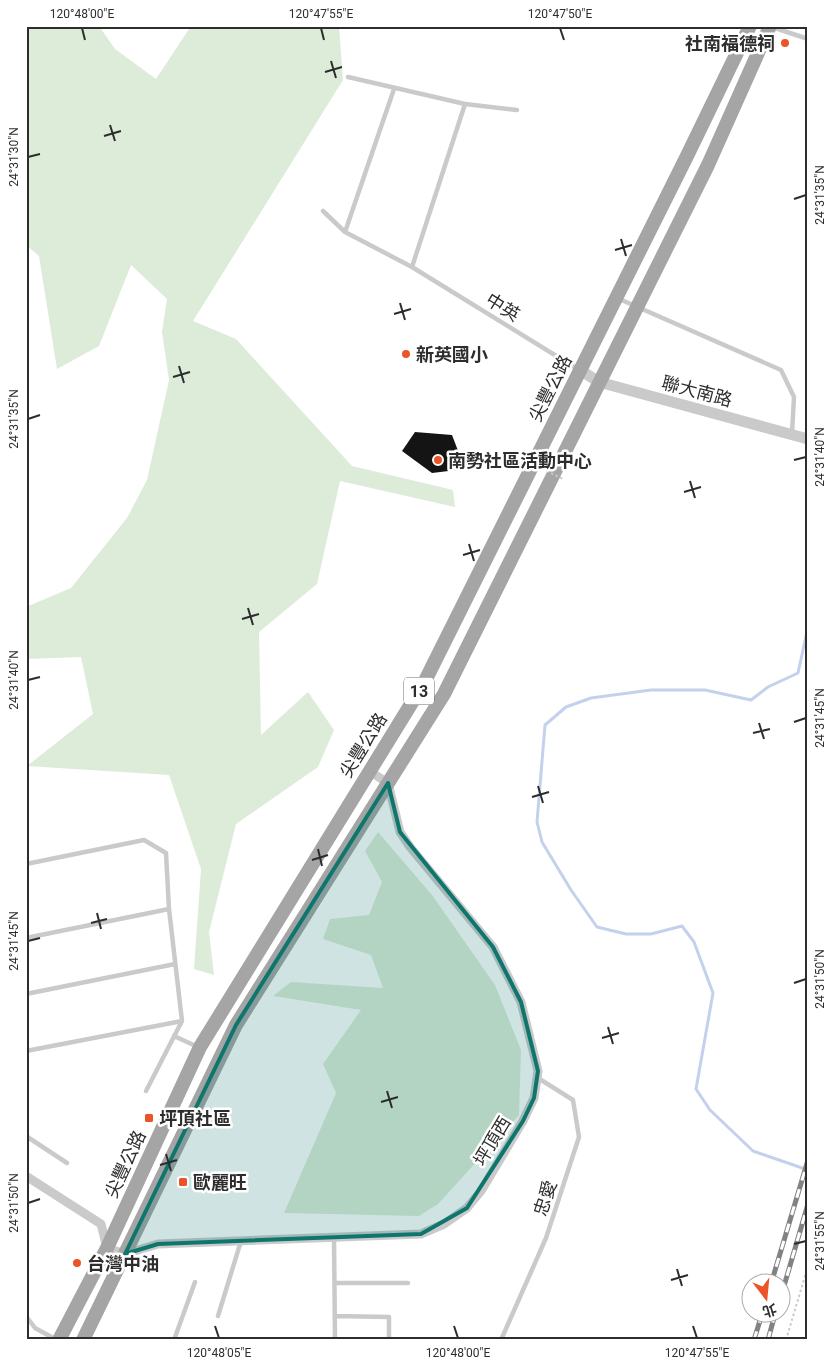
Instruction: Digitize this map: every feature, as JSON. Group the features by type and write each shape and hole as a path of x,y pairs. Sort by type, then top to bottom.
{"main road":[{"name":"尖豐公路","path":"58,1340 107,1248 200,1047 424,683 530,459 580,370 750,26"},
{"name":"13","path":"83,1340 236,1025 444,694 560,473 599,382 708,165 769,26"}],"street":[{"name":"聯大南路","path":"580,370 599,382 808,439"},
{"path":"369,771 388,782"},
{"name":"坪頂西","path":"125,1254 158,1244 421,1234 444,1224 467,1208 481,1191 523,1121 534,1098 538,1071 521,1002 493,947 410,847 400,832 388,782"},
{"path":"26,1176 101,1224 107,1248 125,1254"}],"lane":[{"path":"769,26 808,39"},
{"path":"348,77 465,104 517,110"},
{"path":"345,232 394,89"},
{"path":"412,267 465,104"},
{"name":"中英","path":"323,211 345,232 412,267 580,370"},
{"path":"616,298 782,370 794,397 792,434"},
{"path":"530,459 560,473"},
{"path":"26,864 144,840 166,853 169,909 182,1021 146,1092"},
{"path":"26,938 169,909"},
{"path":"26,994 175,964"},
{"path":"26,1051 182,1021"},
{"path":"174,1036 200,1047"},
{"name":"忠愛","path":"501,1340 546,1238 579,1137 572,1100 537,1077"},
{"path":"26,1136 67,1163"},
{"path":"334,1238 335,1340"},
{"path":"218,1316 241,1241"},
{"path":"174,1340 195,1282"},
{"path":"335,1283 408,1283"},
{"path":"26,1316 35,1328 58,1340"},
{"path":"335,1316 389,1318 389,1340"}],"path":[{"path":"530,459 560,473"},
{"path":"786,1340 808,1266"}],"highlighted area":[{"path":"388,783 400,832 493,947 521,1002 538,1071 534,1098 523,1121 467,1208 421,1234 158,1244 125,1254 236,1025"}],"green space":[{"path":"26,26 99,26 115,49 156,79 191,26 339,26 343,80 193,321 236,339 352,466 453,490 455,507 340,481 317,584 259,632 261,735 308,692 334,730 318,767 236,824 209,932 214,975 194,969 201,869 169,775 27,766 93,714 81,657 26,659 26,607 71,588 127,518 147,480 169,380 162,332 167,299 131,265 99,346 57,369 39,256 26,245"},
{"path":"378,832 432,895 495,985 521,1050 519,1115 438,1204 419,1216 284,1213 336,1093 323,1064 361,1010 273,996 291,982 383,988 371,955 323,939 330,919 369,915 382,882 365,851"}],"building":[{"name":"南勢社區活動中心","path":"415,432 452,435 465,469 432,473 402,451"}],"waterway":[{"path":"808,627 798,673 768,687 751,700 705,690 651,690 591,698 566,707 545,725 537,822 542,842 571,890 597,927 626,934 651,934 682,926 694,942 713,993 696,1089 710,1110 753,1151 808,1170"}],"railway":[{"path":"774,1274 808,1160"},
{"path":"788,1274 808,1204"},
{"path":"754,1340 759,1324"},
{"path":"768,1340 772,1324"}],"place":[{"name":"社南福德祠","path":"785,43"},
{"name":"新英國小","path":"406,354"},
{"name":"南勢社區活動中心","path":"438,460"},
{"name":"坪頂社區","path":"149,1118"},
{"name":"歐麗旺","path":"183,1182"},
{"name":"台灣中油","path":"77,1263"}]}
